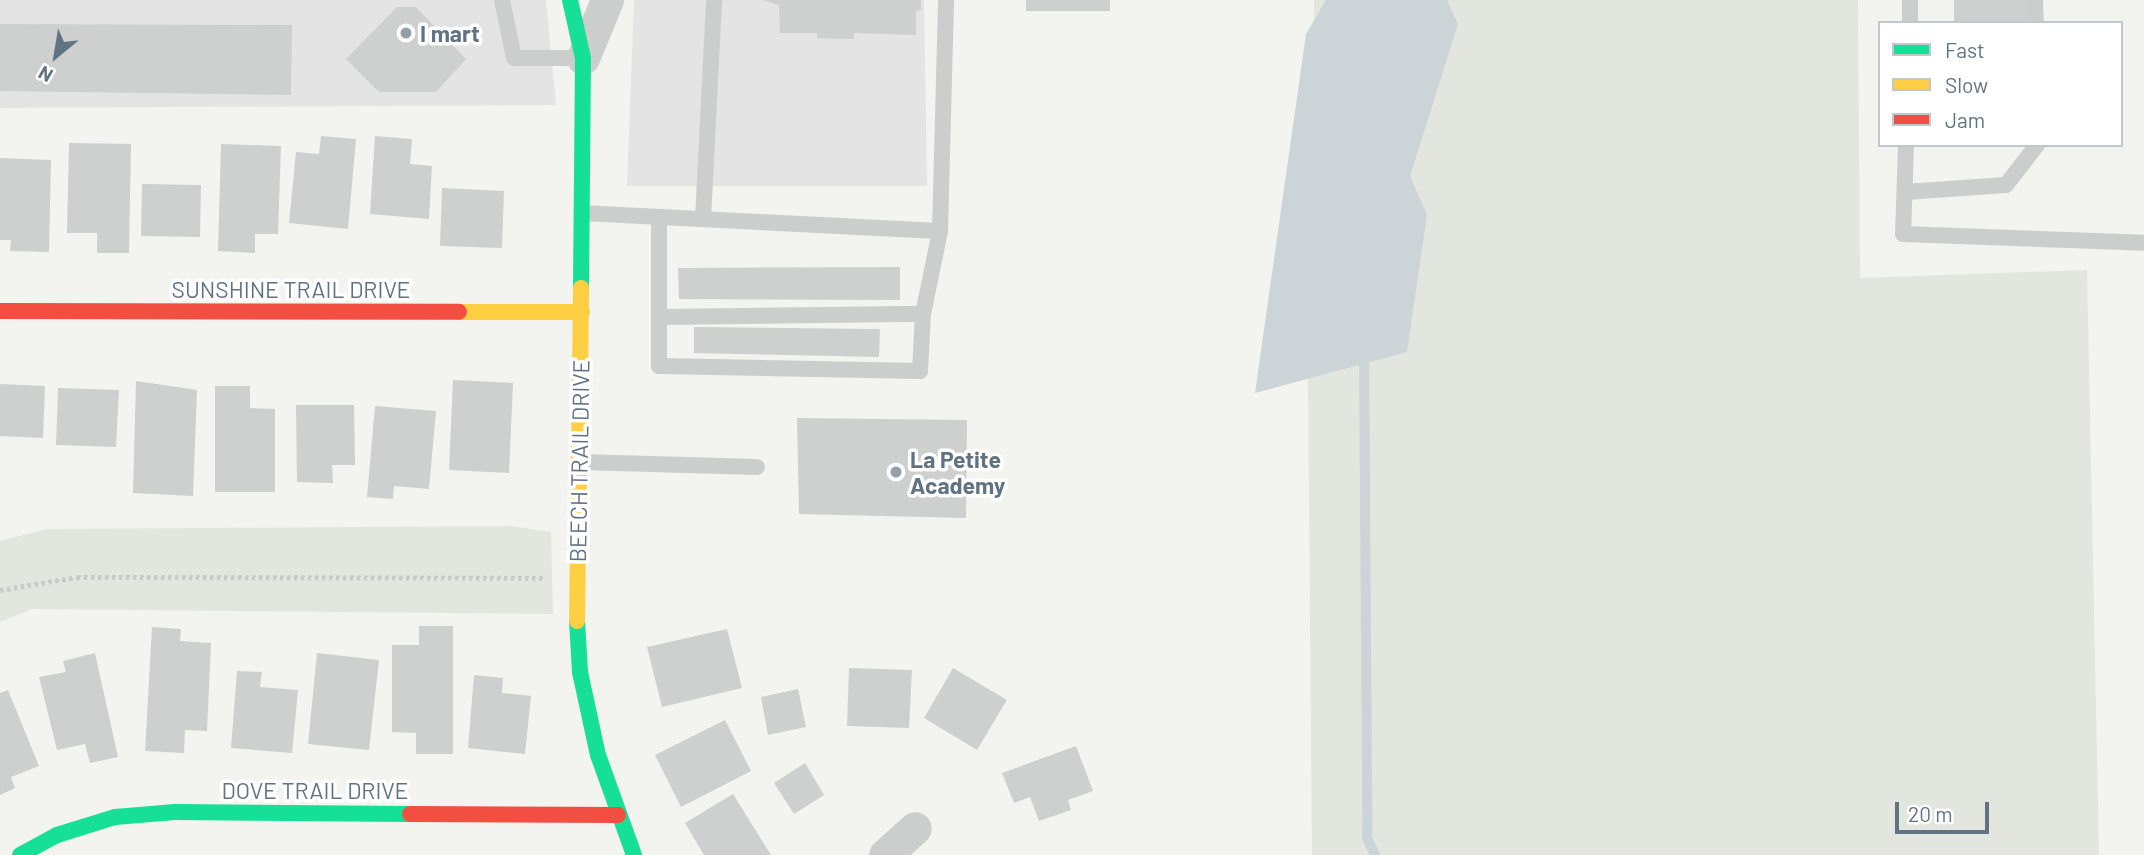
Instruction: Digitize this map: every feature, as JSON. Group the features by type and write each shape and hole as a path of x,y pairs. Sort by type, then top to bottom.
{"street":[{"name":"BEECH TRAIL DRIVE","path":"570,0 583,58 578,578 580,672 598,755 634,855"},
{"name":"BEECH TRAIL DRIVE","path":"583,58 607,0"},
{"name":"SUNSHINE TRAIL DRIVE","path":"0,311 582,312"},
{"name":"DOVE TRAIL DRIVE","path":"20,855 57,835 115,817 175,812 618,815"},
{"path":"885,855 915,828"}],"lane":[{"path":"502,0 514,58 583,58"},
{"path":"703,219 714,0"},
{"path":"659,217 659,366 920,371 923,314 940,231 946,0"},
{"path":"1910,0 1910,21"},
{"path":"2035,0 2036,21"},
{"path":"1906,147 1903,234 2144,243"},
{"path":"1905,192 2006,185 2034,147"},
{"path":"582,213 940,231"},
{"path":"659,317 923,314"},
{"path":"580,462 757,467"}],"path":[{"path":"0,590 77,577 578,578"}],"shaded area":[{"path":"0,0 546,0 556,105 0,108"},
{"path":"634,0 924,0 927,186 627,186"},
{"path":"1314,0 1858,0 1860,278 2087,270 2099,855 1312,855 1308,379"},
{"path":"1326,0 1447,0 1458,24 1410,176 1427,215 1407,352 1255,393 1306,34"},
{"path":"510,526 551,532 553,614 32,609 0,622 0,541 47,529"}],"building":[{"path":"762,0 921,0 921,10 916,11 916,35 854,33 854,39 817,38 817,33 780,33 779,5"},
{"path":"1026,0 1110,0 1110,11 1026,11"},
{"path":"1954,0 2028,0 2028,21 1954,21"},
{"name":"I mart","path":"397,7 416,7 466,59 436,92 379,92 346,59"},
{"path":"0,24 292,25 291,95 0,91"},
{"path":"321,136 356,139 348,229 289,223 296,152 319,154"},
{"path":"375,136 412,139 410,164 432,166 429,219 370,214"},
{"path":"69,143 131,144 129,253 97,253 97,233 67,233"},
{"path":"221,144 281,146 278,234 255,234 255,253 218,251"},
{"path":"0,158 51,160 49,252 10,251 11,240 0,240"},
{"path":"142,184 201,185 200,237 141,236"},
{"path":"442,188 504,191 502,248 440,246"},
{"path":"900,267 900,300 679,299 678,268"},
{"path":"694,327 880,329 879,357 694,353"},
{"path":"453,380 513,383 509,473 449,470"},
{"path":"136,381 197,390 193,496 133,493"},
{"path":"0,384 45,386 43,438 0,436"},
{"path":"215,386 250,386 250,408 275,409 275,492 215,492"},
{"path":"58,388 119,390 116,447 56,445"},
{"path":"296,405 354,405 355,465 332,465 333,483 297,482"},
{"path":"375,406 436,411 429,489 394,486 393,499 367,497"},
{"path":"797,418 967,420 966,518 799,514"},
{"path":"419,626 453,626 453,754 416,754 416,733 392,732 392,645 419,645"},
{"path":"152,627 181,629 180,641 211,643 207,731 185,730 184,753 145,751"},
{"path":"727,629 742,688 662,707 647,647"},
{"path":"95,653 118,757 90,763 85,744 57,750 39,677 66,672 63,661"},
{"path":"317,653 379,660 369,750 308,744"},
{"path":"849,668 912,670 909,728 847,726"},
{"path":"953,668 1007,700 977,750 924,718"},
{"path":"237,671 262,672 260,687 298,690 292,753 231,748"},
{"path":"474,675 503,678 502,693 531,696 525,754 468,748"},
{"path":"798,689 806,727 768,735 761,697"},
{"path":"8,690 39,766 11,777 15,788 0,795 0,693"},
{"path":"725,720 751,771 681,807 655,755"},
{"path":"1076,746 1093,791 1068,800 1071,810 1039,821 1030,797 1014,803 1002,773"},
{"path":"805,763 824,795 794,814 774,783"},
{"path":"733,794 771,855 704,855 685,823"}],"waterway":[{"path":"1364,353 1367,838 1375,855"}],"traffic: fast":[{"path":"570,0 583,58 581,288"},
{"path":"577,621 580,672 598,755 634,855"},
{"path":"20,855 57,835 115,817 175,812 410,814"}],"traffic: slow":[{"path":"577,621 581,288"},
{"path":"459,312 582,312"}],"traffic: jam":[{"path":"0,311 459,312"},
{"path":"410,814 618,815"}],"place":[{"name":"I mart","path":"406,33"},
{"name":"La Petite Academy","path":"896,472"}]}
